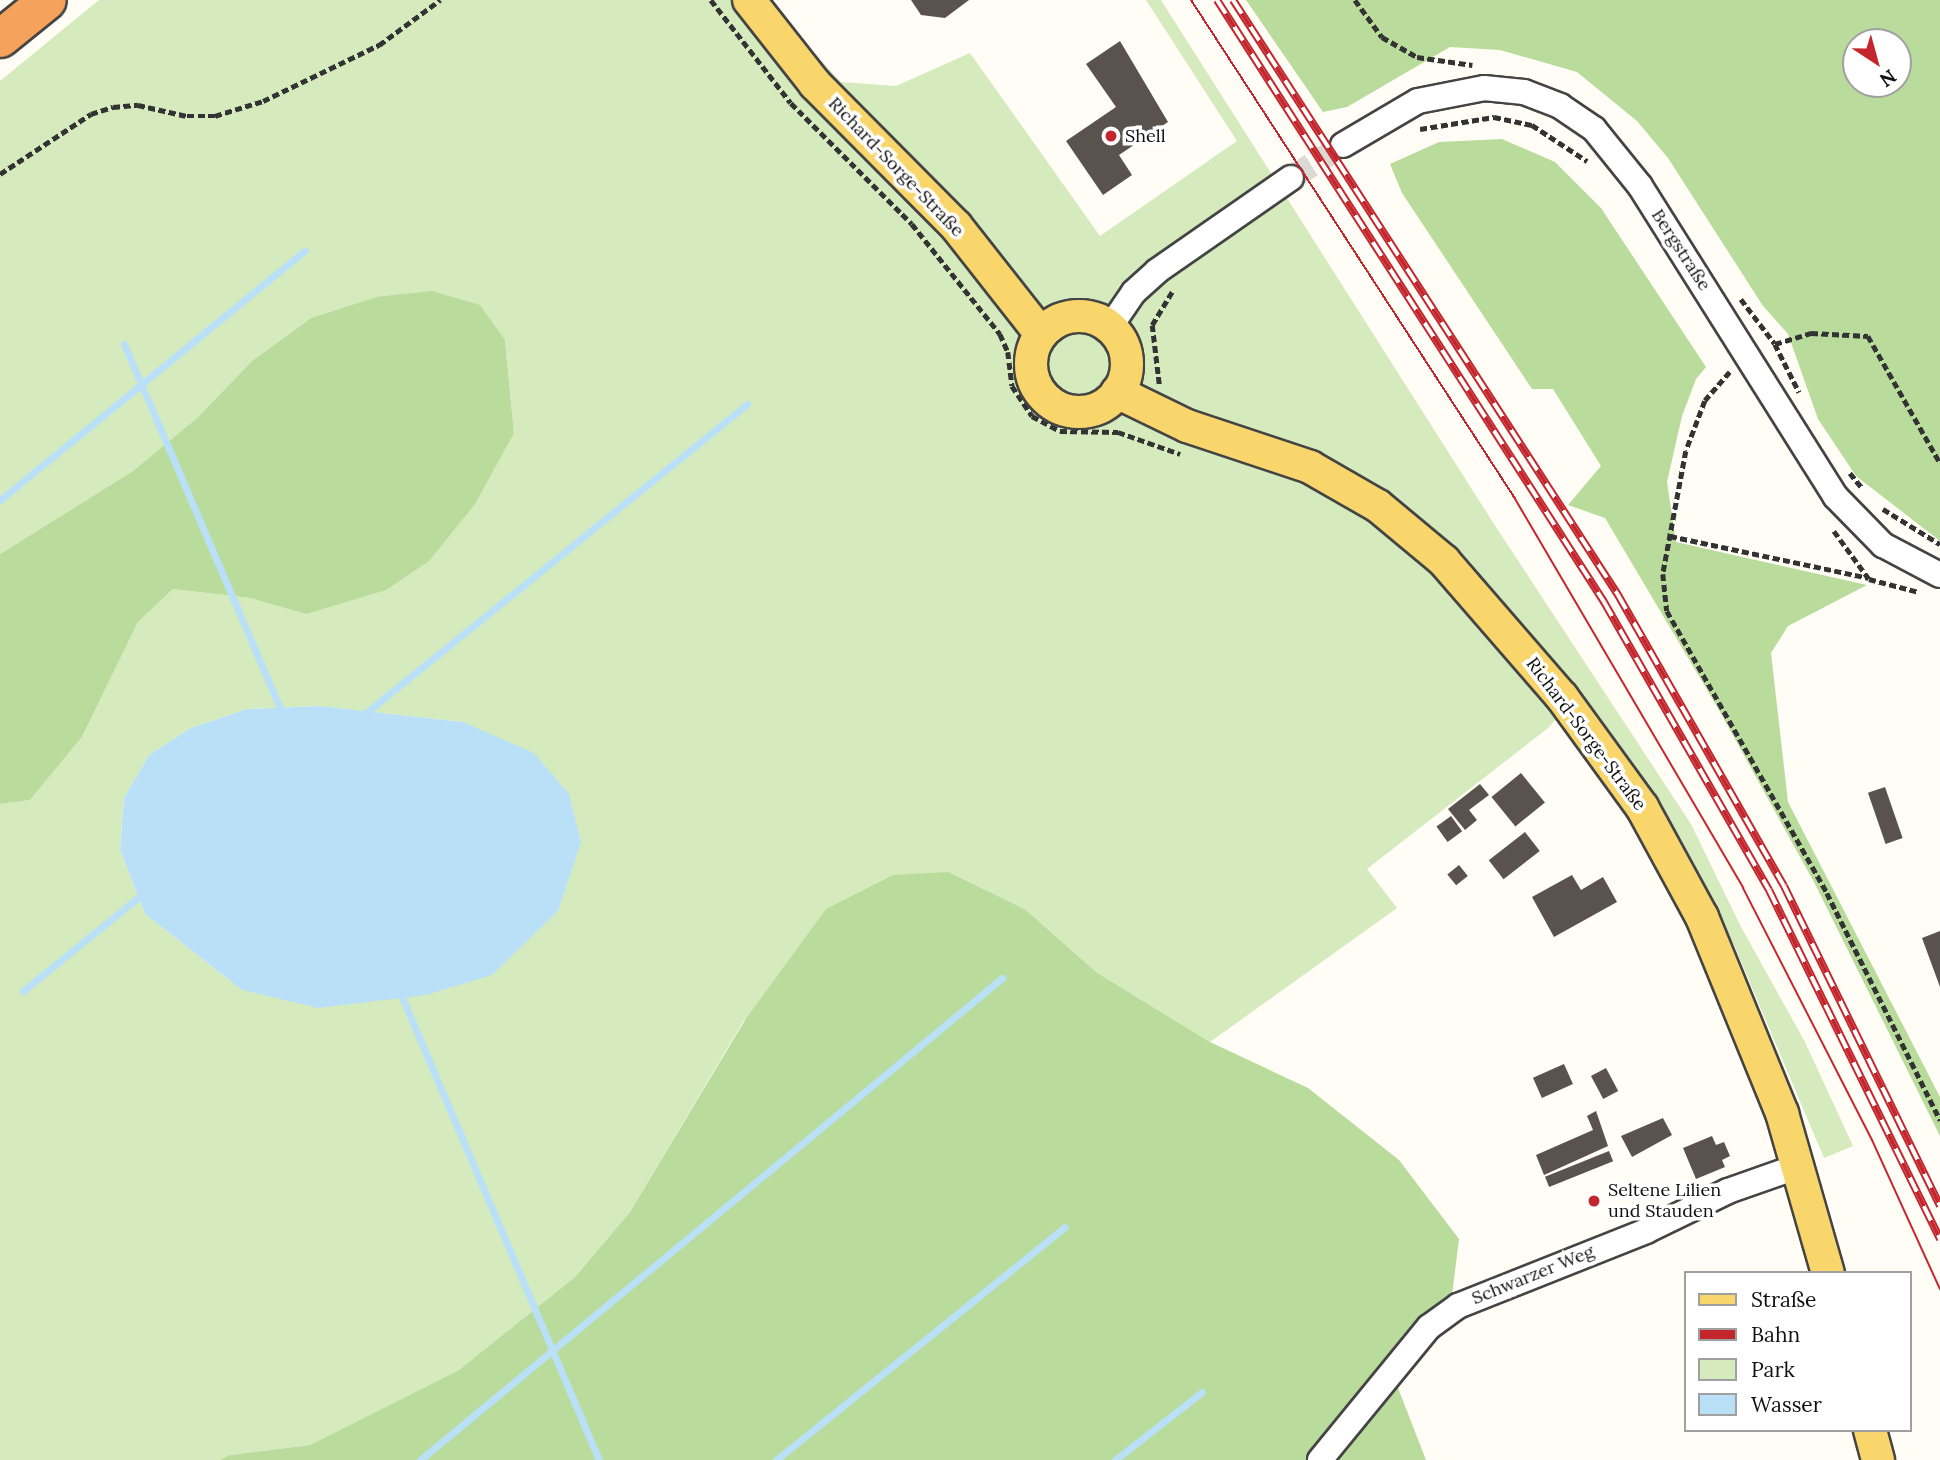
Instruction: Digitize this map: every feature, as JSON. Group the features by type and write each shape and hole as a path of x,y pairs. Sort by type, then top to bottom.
{"highway":[{"path":"0,38 47,0"}],"main road":[{"name":"Richard-Sorge-Straße","path":"750,0 824,93 956,226 1041,334"},
{"path":"1066,317 1096,319 1110,327 1119,338 1127,365 1117,392 1108,402 1082,411 1068,410 1045,397 1032,373 1034,346 1041,334 1066,317"},
{"name":"Richard-Sorge-Straße","path":"1117,392 1147,408 1284,457 1343,484 1408,530 1476,595 1562,697 1663,842 1719,954 1799,1166 1827,1271"},
{"path":"1871,1432 1878,1460"}],"street":[{"name":"Bergstraße","path":"1343,145 1418,101 1485,88 1524,92 1560,106 1594,129 1640,186 1835,496 1882,545 1934,585"},
{"path":"1110,327 1134,292 1157,271 1291,178"},
{"name":"Schwarzer Weg","path":"1320,1460 1429,1327 1458,1306 1646,1231 1685,1209 1799,1166"}],"path":[{"path":"0,174 91,114 113,107 138,105 187,116 215,116 262,102 379,45 440,0"},
{"path":"1355,0 1382,37"},
{"path":"1411,131 1494,117 1532,125 1591,165"},
{"path":"930,244 1006,344 1012,386 1032,416 1059,431 1107,431 1191,457"},
{"path":"1133,438 1161,378 1152,326 1156,313 1178,286"},
{"path":"1801,396 1775,344 1811,333 1868,336 1940,463"},
{"path":"1725,359 1732,370 1705,401 1691,439 1663,574 1667,611 1827,893 1940,1120"},
{"path":"1847,470 1866,493"},
{"path":"1874,500 1902,523 1940,544"},
{"path":"1670,536 1869,579 1934,585"},
{"path":"1838,537 1869,579"}],"green space":[{"path":"99,0 773,0 786,23 841,82 896,86 970,53 1100,236 1237,141 1146,0 1161,0 1494,524 1691,824 1740,925 1805,1042 1853,1146 1824,1158 1734,945 1652,799 1579,694 1548,728 1367,869 1397,908 1210,1042 1096,972 1026,910 744,1020 630,1212 575,1277 459,1370 310,1445 230,1455 219,1460 0,1460 0,804 30,800 82,737 138,622 173,589 250,598 306,614 514,433 505,340 376,297 311,318 252,361 197,418 133,471 0,554 0,81","holes":["318,706 463,722 242,990 145,914 120,850 124,798 149,755 191,728 247,709"]},
{"path":"1246,0 1940,0 1940,541 1856,476 1818,419 1788,334 1763,306 1668,158 1637,121 1577,72 1500,50 1450,47 1347,107 1323,112"},
{"path":"1502,139 1555,162 1601,208 1706,367 1696,379 1682,416 1667,482 1676,542 1867,585 1788,626 1771,653 1788,802 1940,1097 1940,1136 1815,884 1719,710 1605,518 1568,505 1601,466 1553,389 1532,389 1402,193 1390,164 1439,142"},
{"path":"432,291 480,305 505,340 514,433 475,504 429,561 386,590 306,614 250,598 173,589 138,622 82,737 30,800 0,804 0,554 133,471 197,418 252,361 311,318 376,297"},
{"path":"948,872 1026,910 1096,972 1210,1042 1308,1088 1399,1160 1459,1239 1450,1311 1416,1351 1398,1388 1426,1460 219,1460 230,1455 310,1445 459,1370 575,1277 630,1212 745,1020 826,909 893,875"}],"water":[{"path":"319,706 463,722 534,753 569,794 581,842 558,911 492,975 426,995 318,1008 242,990 145,914 120,850 124,798 149,755 191,728 247,709"}],"building":[{"path":"911,0 969,0 945,18 921,15"},
{"path":"1120,41 1168,122 1119,155 1132,175 1103,195 1066,141 1116,107 1086,64"},
{"path":"1521,773 1545,803 1515,826 1491,797"},
{"path":"1480,784 1489,795 1469,810 1477,820 1465,830 1448,809"},
{"path":"1885,787 1903,838 1886,844 1868,793"},
{"path":"1451,816 1462,831 1448,842 1436,827"},
{"path":"1525,832 1540,851 1504,879 1489,860"},
{"path":"1459,865 1468,876 1456,885 1447,874"},
{"path":"1572,875 1581,890 1603,877 1617,902 1554,937 1532,897"},
{"path":"1940,931 1940,987 1922,938"},
{"path":"1564,1064 1573,1084 1542,1098 1533,1078"},
{"path":"1606,1068 1618,1091 1603,1099 1591,1076"},
{"path":"1596,1111 1608,1146 1544,1175 1536,1155 1593,1130 1587,1116"},
{"path":"1663,1118 1672,1135 1632,1157 1621,1136"},
{"path":"1712,1136 1716,1145 1724,1142 1730,1156 1722,1160 1725,1167 1696,1179 1683,1148"},
{"path":"1609,1151 1613,1161 1549,1187 1545,1177"}],"waterway":[{"path":"0,500 305,250"},
{"path":"124,344 283,715"},
{"path":"362,716 747,404"},
{"path":"23,991 146,891"},
{"path":"420,1460 1002,978"},
{"path":"399,990 599,1460"},
{"path":"776,1460 1065,1227"},
{"path":"1115,1460 1202,1392"}],"tunnel":[{"path":"1291,178 1343,145"}],"tram line":[{"path":"1191,0 1514,497 1743,888 1872,1140 1940,1289"}],"railway":[{"path":"1217,0 1604,602 1769,890 1940,1239"},
{"path":"1233,0 1618,595 1784,886 1940,1206"}],"place":[{"name":"Shell","path":"1111,136"},
{"name":"Seltene Lilien und Stauden","path":"1594,1201"}]}
